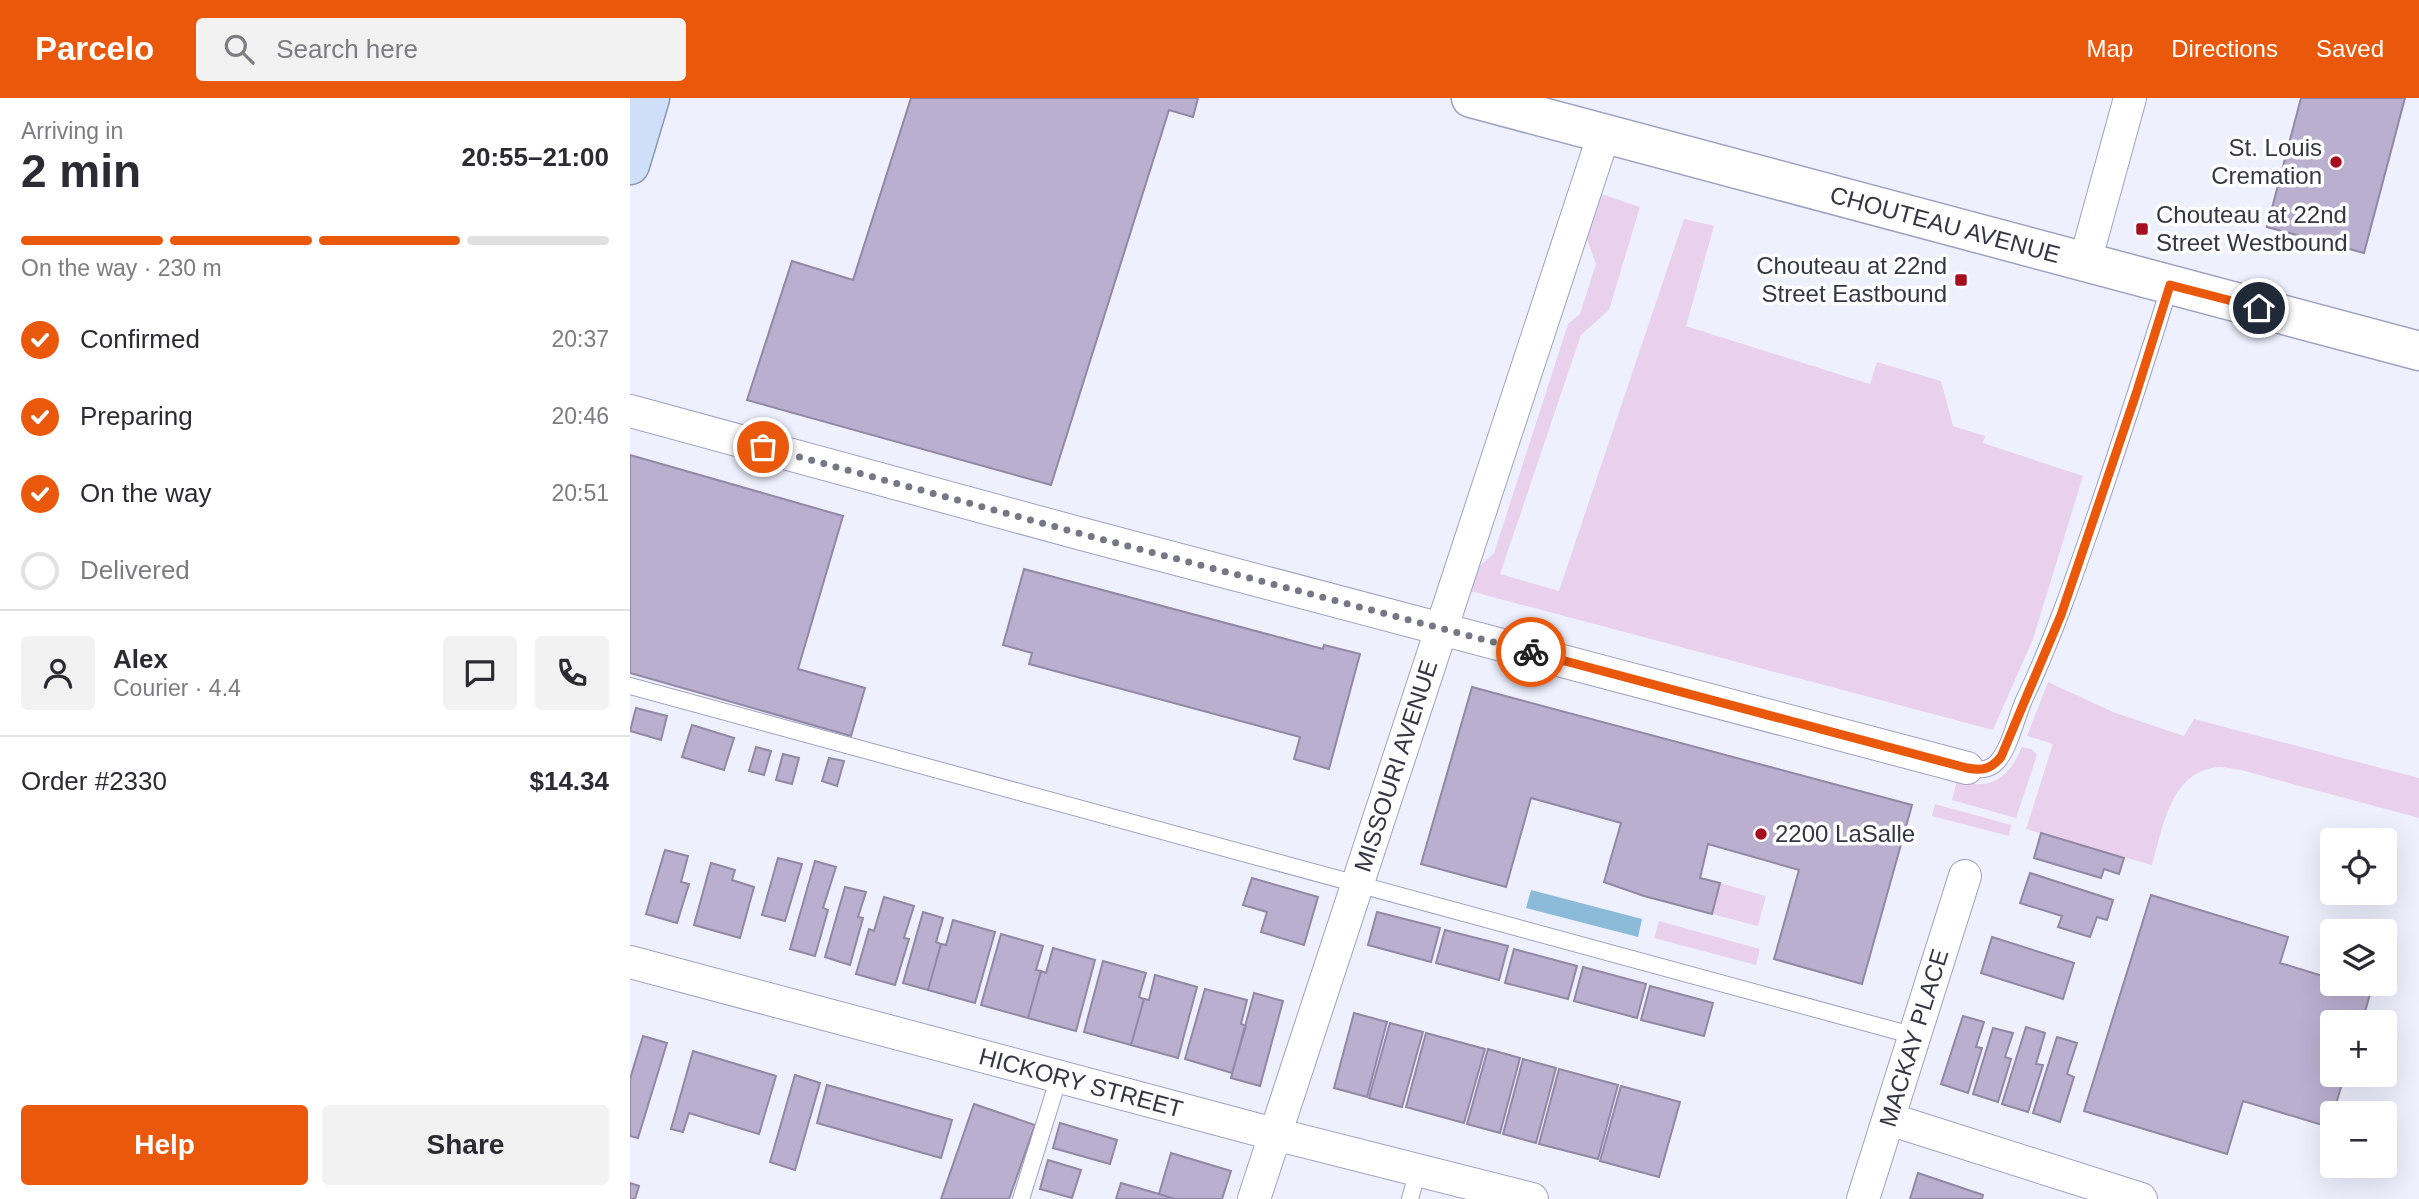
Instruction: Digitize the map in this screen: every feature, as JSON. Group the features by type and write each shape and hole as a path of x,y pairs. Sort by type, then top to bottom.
{"main road":[{"path":"630,165 650,98"},
{"name":"CHOUTEAU AVENUE","path":"1471,98 2419,351"}],"street":[{"path":"2085,262 2130,98"},
{"name":"MISSOURI AVENUE","path":"1255,1199 1604,134"},
{"path":"630,411 1082,534 1967,768"},
{"name":"MACKAY PLACE","path":"1863,1199 1965,876"},
{"name":"HICKORY STREET","path":"630,962 1276,1134 1414,1185 1532,1199"},
{"path":"1889,1119 2141,1199"}],"lane":[{"path":"1967,768 1986,769 2001,757 2044,658 2066,602 2170,285"},
{"path":"630,687 1914,1036"},
{"path":"1021,1199 1059,1077"}],"shaded area":[{"path":"1601,194 1640,207 1609,310 1581,335 1500,574 1559,591 1684,219 1714,226 1686,326 1870,384 1877,362 1941,381 1953,426 1985,436 1983,443 2083,476 2033,639 1993,730 1470,591 1478,568 1494,553 1568,324 1580,314 1596,264 1586,237"},
{"path":"2048,682 2113,712 2184,736 2194,719 2419,778 2419,818 2241,770 2219,767 2203,771 2189,779 2179,790 2165,819 2152,865 2026,829 2053,744 2027,736"},
{"path":"2022,747 2032,749 2037,755 2016,818 1952,800 1957,780 1980,784 1998,779 2017,758"},
{"path":"1935,804 2011,825 2009,836 1932,816"},
{"path":"1720,883 1766,896 1758,926 1712,914"},
{"path":"1659,921 1760,949 1756,965 1654,938"}],"water":[{"path":"1531,890 1642,919 1638,937 1526,908"}],"building":[{"path":"911,98 1198,98 1193,117 1169,110 1051,485 747,400 792,261 853,280"},
{"name":"St. Louis Cremation","path":"2301,98 2405,98 2364,253 2267,227"},
{"path":"630,455 843,516 798,669 865,688 851,736 630,673"},
{"path":"1024,569 1323,649 1324,645 1360,654 1329,769 1294,759 1300,737 1029,664 1032,653 1003,645"},
{"name":"2200 LaSalle","path":"1472,687 1912,805 1862,984 1774,959 1799,870 1708,844 1700,878 1720,883 1712,914 1604,882 1621,823 1531,798 1506,887 1421,864"},
{"path":"636,708 667,716 661,740 630,731"},
{"path":"692,725 734,738 724,770 682,757"},
{"path":"756,747 771,751 764,775 749,771"},
{"path":"783,754 799,758 792,784 776,780"},
{"path":"829,758 844,761 837,786 822,781"},
{"path":"2041,833 2124,858 2119,874 2104,869 2101,878 2034,858"},
{"path":"665,850 688,856 681,882 689,884 677,923 646,914"},
{"path":"778,858 802,864 785,921 762,915"},
{"path":"815,861 836,867 823,908 828,910 815,956 790,949"},
{"path":"711,863 735,870 732,880 754,887 740,938 694,925"},
{"path":"2030,873 2113,900 2107,920 2097,917 2090,937 2058,927 2062,916 2020,903"},
{"path":"1252,878 1318,897 1304,945 1261,932 1267,912 1243,905"},
{"path":"845,887 866,892 858,917 863,918 850,965 825,957"},
{"path":"2151,895 2288,937 2280,963 2320,975 2320,996 2370,996 2365,1010 2320,1010 2320,1087 2341,1087 2337,1101 2320,1101 2320,1124 2243,1101 2227,1154 2084,1111"},
{"path":"884,897 914,906 904,938 909,939 895,985 856,974 869,929 874,931"},
{"path":"923,912 943,918 936,942 941,944 928,990 903,983"},
{"path":"1377,912 1440,928 1431,962 1368,945"},
{"path":"953,920 995,932 975,1003 928,990 941,944 946,945"},
{"path":"1445,930 1508,946 1499,980 1436,963"},
{"path":"1001,934 1043,946 1036,970 1041,971 1028,1018 981,1005"},
{"path":"1992,937 2074,963 2063,999 1981,973"},
{"path":"1053,948 1095,960 1076,1031 1028,1018 1041,971 1046,973"},
{"path":"1514,949 1577,966 1568,999 1505,983"},
{"path":"1103,961 1146,973 1139,997 1144,999 1131,1045 1084,1032"},
{"path":"1583,967 1646,984 1637,1018 1574,1001"},
{"path":"1155,975 1197,987 1178,1058 1131,1045 1144,999 1149,1000"},
{"path":"1650,986 1713,1003 1704,1036 1641,1020"},
{"path":"1205,989 1247,1000 1241,1024 1246,1026 1232,1073 1185,1059"},
{"path":"1254,993 1283,1001 1260,1086 1231,1078"},
{"path":"1354,1013 1387,1022 1367,1097 1334,1088"},
{"path":"1963,1016 1984,1022 1976,1047 1982,1048 1968,1093 1941,1084"},
{"path":"1390,1023 1423,1032 1402,1107 1369,1098"},
{"path":"2026,1027 2045,1033 2036,1064 2043,1065 2028,1112 2002,1104"},
{"path":"1993,1028 2013,1033 2005,1057 2011,1059 1998,1102 1973,1094"},
{"path":"1426,1033 1485,1049 1464,1123 1406,1107"},
{"path":"643,1036 667,1043 638,1138 630,1136 630,1079"},
{"path":"2057,1037 2077,1043 2067,1074 2074,1077 2060,1122 2033,1113"},
{"path":"1488,1049 1520,1058 1500,1133 1467,1124"},
{"path":"693,1051 776,1076 759,1134 689,1113 683,1132 671,1129"},
{"path":"1523,1059 1556,1068 1536,1143 1503,1134"},
{"path":"1559,1069 1618,1085 1598,1159 1539,1144"},
{"path":"795,1075 820,1083 795,1170 770,1162"},
{"path":"827,1085 952,1120 941,1158 817,1123"},
{"path":"1621,1086 1680,1102 1659,1177 1600,1161"},
{"path":"974,1104 1035,1125 1009,1199 941,1199"},
{"path":"1060,1123 1117,1140 1110,1164 1053,1148"},
{"path":"1171,1153 1231,1171 1222,1199 1175,1199 1159,1194"},
{"path":"1048,1160 1081,1170 1072,1198 1040,1189"},
{"path":"1918,1173 1983,1195 1982,1199 1910,1199"},
{"path":"630,1183 639,1186 635,1199 630,1199"},
{"path":"1121,1183 1159,1194 1175,1199 1116,1199"}],"way so far":[{"path":"763,447 1531,652"}],"place":[{"name":"St. Louis Cremation","path":"2336,162"},
{"name":"Chouteau at 22nd Street Westbound","path":"2142,229"},
{"name":"Chouteau at 22nd Street Eastbound","path":"1961,280"},
{"name":"2200 LaSalle","path":"1761,834"}],"route":[{"path":"1531,652 1967,768 1986,769 2001,757 2061,615 2170,285 2259,308"}]}
